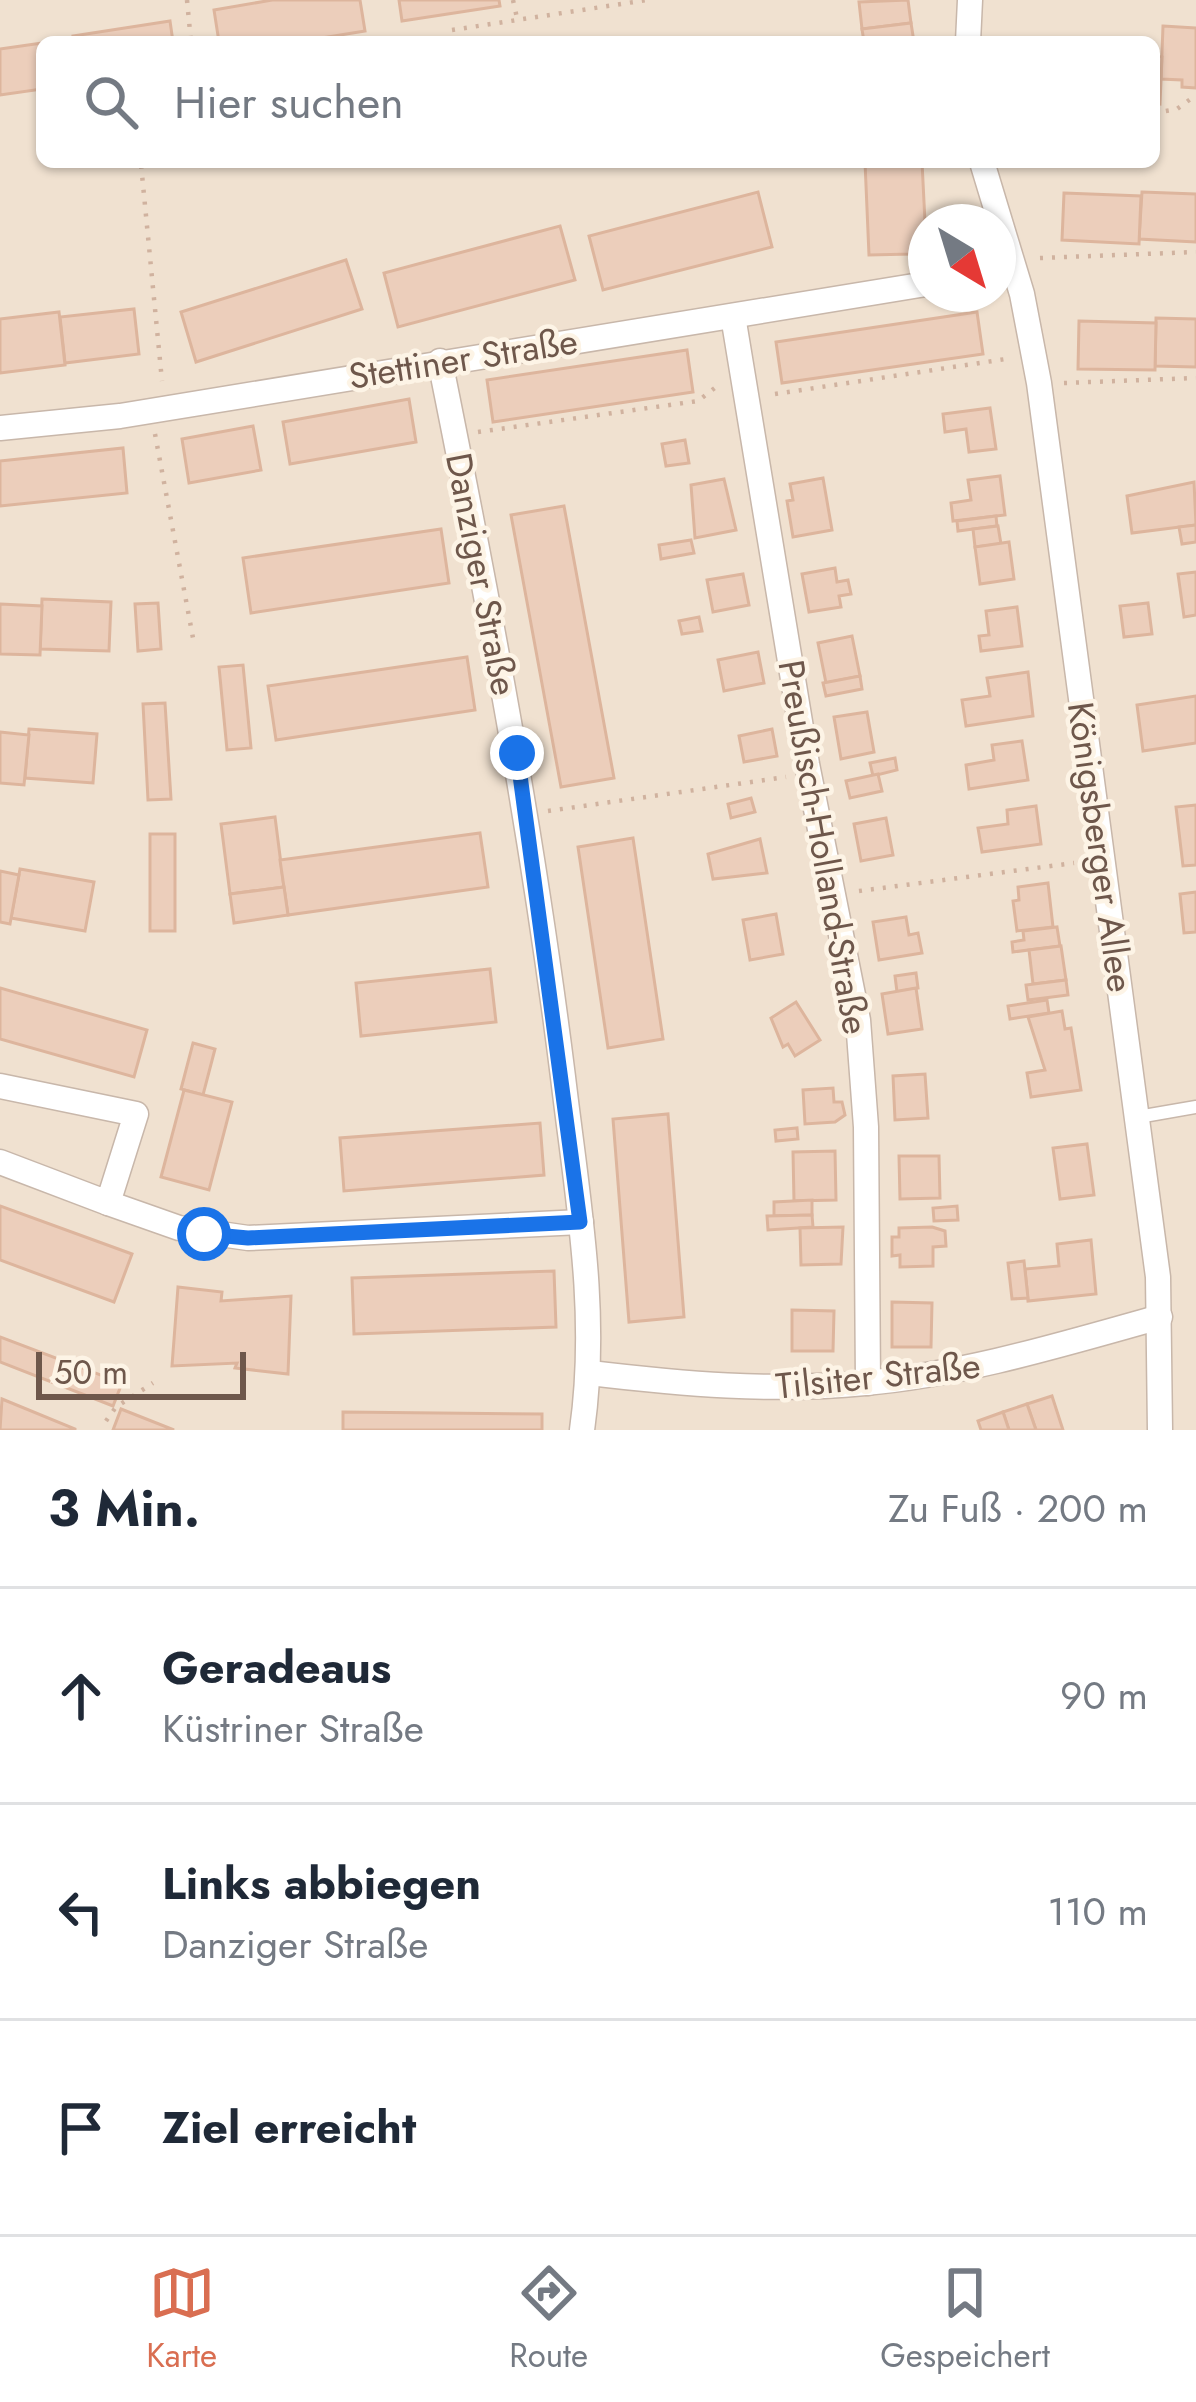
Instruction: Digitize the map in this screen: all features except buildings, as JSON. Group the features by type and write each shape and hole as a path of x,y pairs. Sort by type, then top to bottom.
{"street":[{"path":"968,36 970,0"},
{"name":"Königsberger Allee","path":"983,168 992,204"},
{"name":"Stettiner Straße","path":"0,428 158,409 908,287"},
{"name":"Königsberger Allee","path":"1016,299 1034,354 1138,1118 1160,1317 1160,1430"},
{"name":"Preußisch-Holland-Straße","path":"733,316 862,1060 868,1383"},
{"name":"Danziger Straße","path":"440,361 528,814 580,1222 590,1373 582,1430"},
{"path":"0,1086 136,1114 108,1203"},
{"path":"0,1162 179,1228 248,1238 580,1222"},
{"name":"Tilsiter Straße","path":"590,1373 748,1388 868,1383 997,1362 1160,1317"}],"lane":[{"path":"1138,1118 1196,1107"}],"path":[{"path":"187,0 190,36"},
{"path":"513,0 517,20"},
{"path":"452,30 643,0"},
{"path":"1160,112 1178,109 1196,95"},
{"path":"141,168 158,409 193,638"},
{"path":"1049,256 1196,252"},
{"path":"455,435 698,400 707,398 717,384 744,389 1034,354"},
{"path":"1070,383 1196,378"},
{"path":"528,814 809,773"},
{"path":"833,894 1104,860"},
{"path":"106,1421 116,1407 152,1383"}],"shaded area":[{"path":"0,0 1196,0 1196,1430 0,1430"}],"route":[{"path":"204,1234 248,1238 580,1222 517,753"}]}
